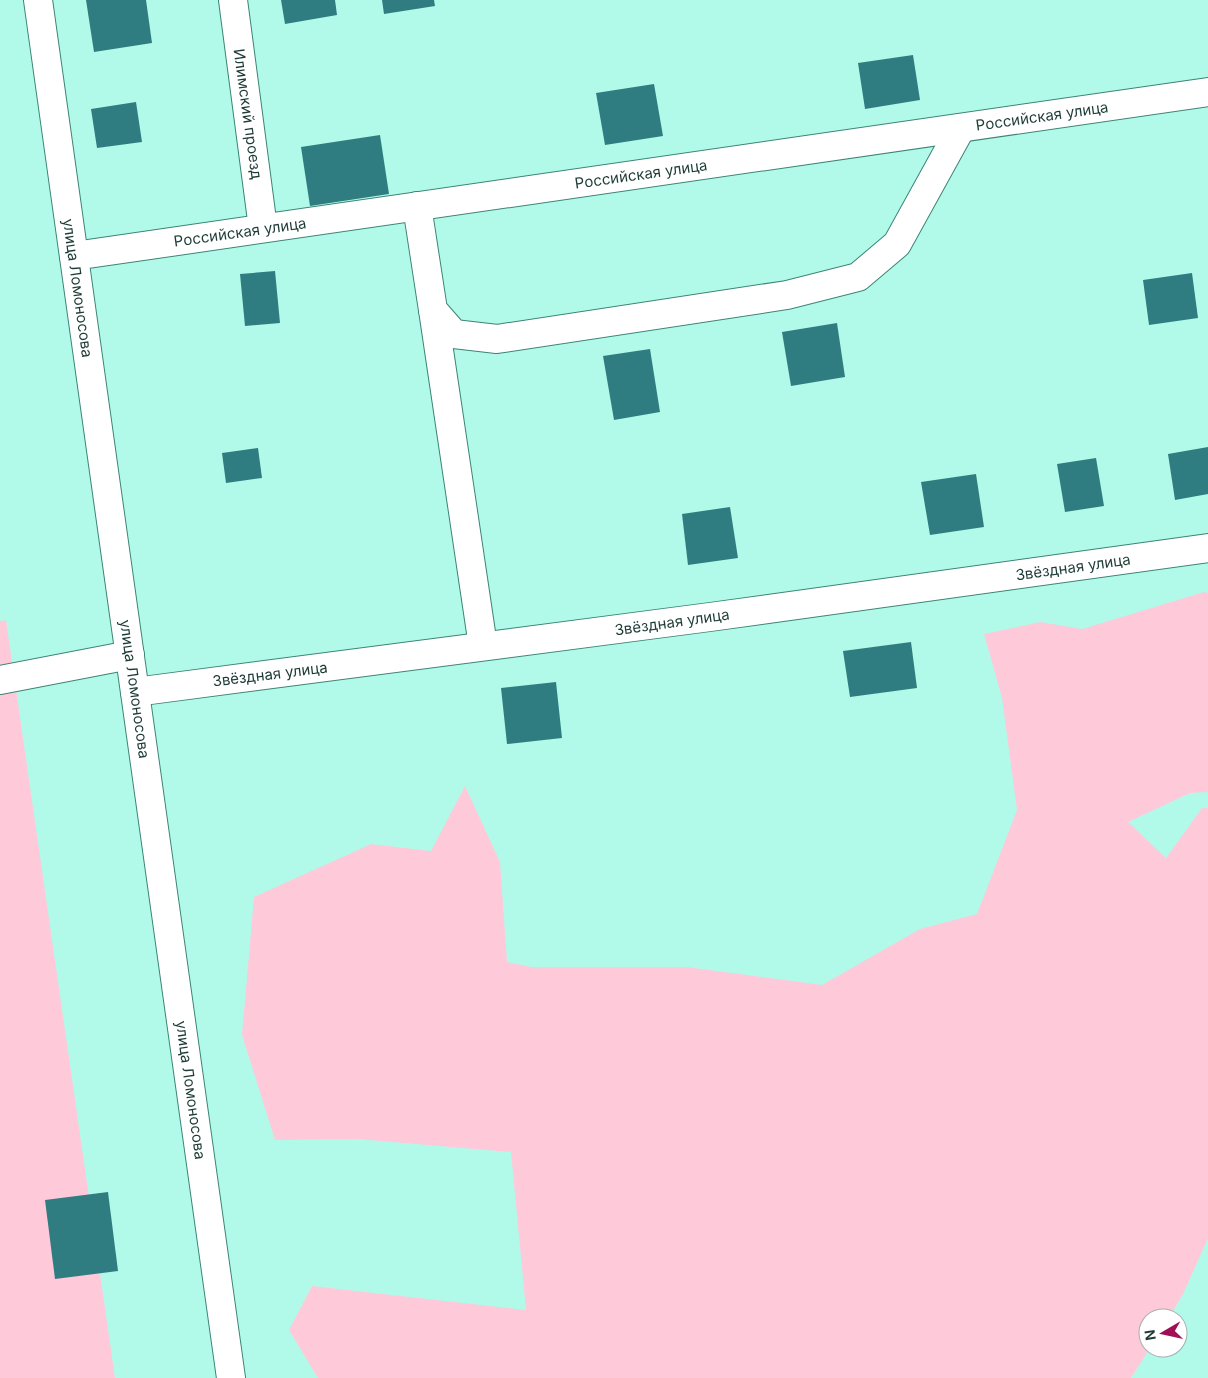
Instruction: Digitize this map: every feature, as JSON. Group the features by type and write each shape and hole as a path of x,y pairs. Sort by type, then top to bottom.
{"street":[{"name":"улица Ломоносова","path":"38,0 231,1378"},
{"name":"Илимский проезд","path":"233,0 263,228"},
{"name":"Российская улица","path":"74,256 1208,92"},
{"path":"433,310 454,334 497,339 787,295 858,277 897,244 962,128"},
{"path":"417,206 483,646"},
{"name":"Звёздная улица","path":"135,692 1208,548"},
{"path":"0,680 130,655"}],"shaded area":[{"path":"1204,592 1208,593 1208,792 1190,793 1128,822 1166,858 1202,808 1208,808 1208,1238 1175,1308 1138,1308 1138,1358 1144,1358 1131,1378 318,1378 289,1330 312,1286 526,1310 511,1152 357,1139 275,1140 242,1035 254,897 371,844 431,851 465,786 500,862 507,962 532,967 687,967 822,985 920,929 977,914 1017,810 1002,698 984,634 1040,622 1082,629"},
{"path":"6,620 115,1378 0,1378 0,621"}],"building":[{"path":"86,0 146,0 152,43 94,52"},
{"path":"281,0 335,0 337,15 285,24"},
{"path":"382,0 434,0 435,6 384,14"},
{"path":"913,55 920,100 865,109 858,63"},
{"path":"654,84 663,136 605,145 596,93"},
{"path":"136,102 142,142 97,148 91,109"},
{"path":"380,135 389,194 310,206 301,147"},
{"path":"275,271 280,323 245,326 240,274"},
{"path":"1192,273 1198,318 1149,325 1143,280"},
{"path":"837,323 845,377 791,386 782,332"},
{"path":"650,349 660,412 614,420 603,356"},
{"path":"1208,447 1208,494 1175,500 1168,454"},
{"path":"258,448 262,478 226,483 222,453"},
{"path":"1096,458 1104,506 1065,512 1057,464"},
{"path":"976,474 984,527 930,535 921,482"},
{"path":"730,507 738,558 688,565 682,514"},
{"path":"911,642 917,688 850,697 843,651"},
{"path":"556,682 562,738 507,744 501,688"},
{"path":"108,1192 118,1271 55,1279 45,1200"}]}
